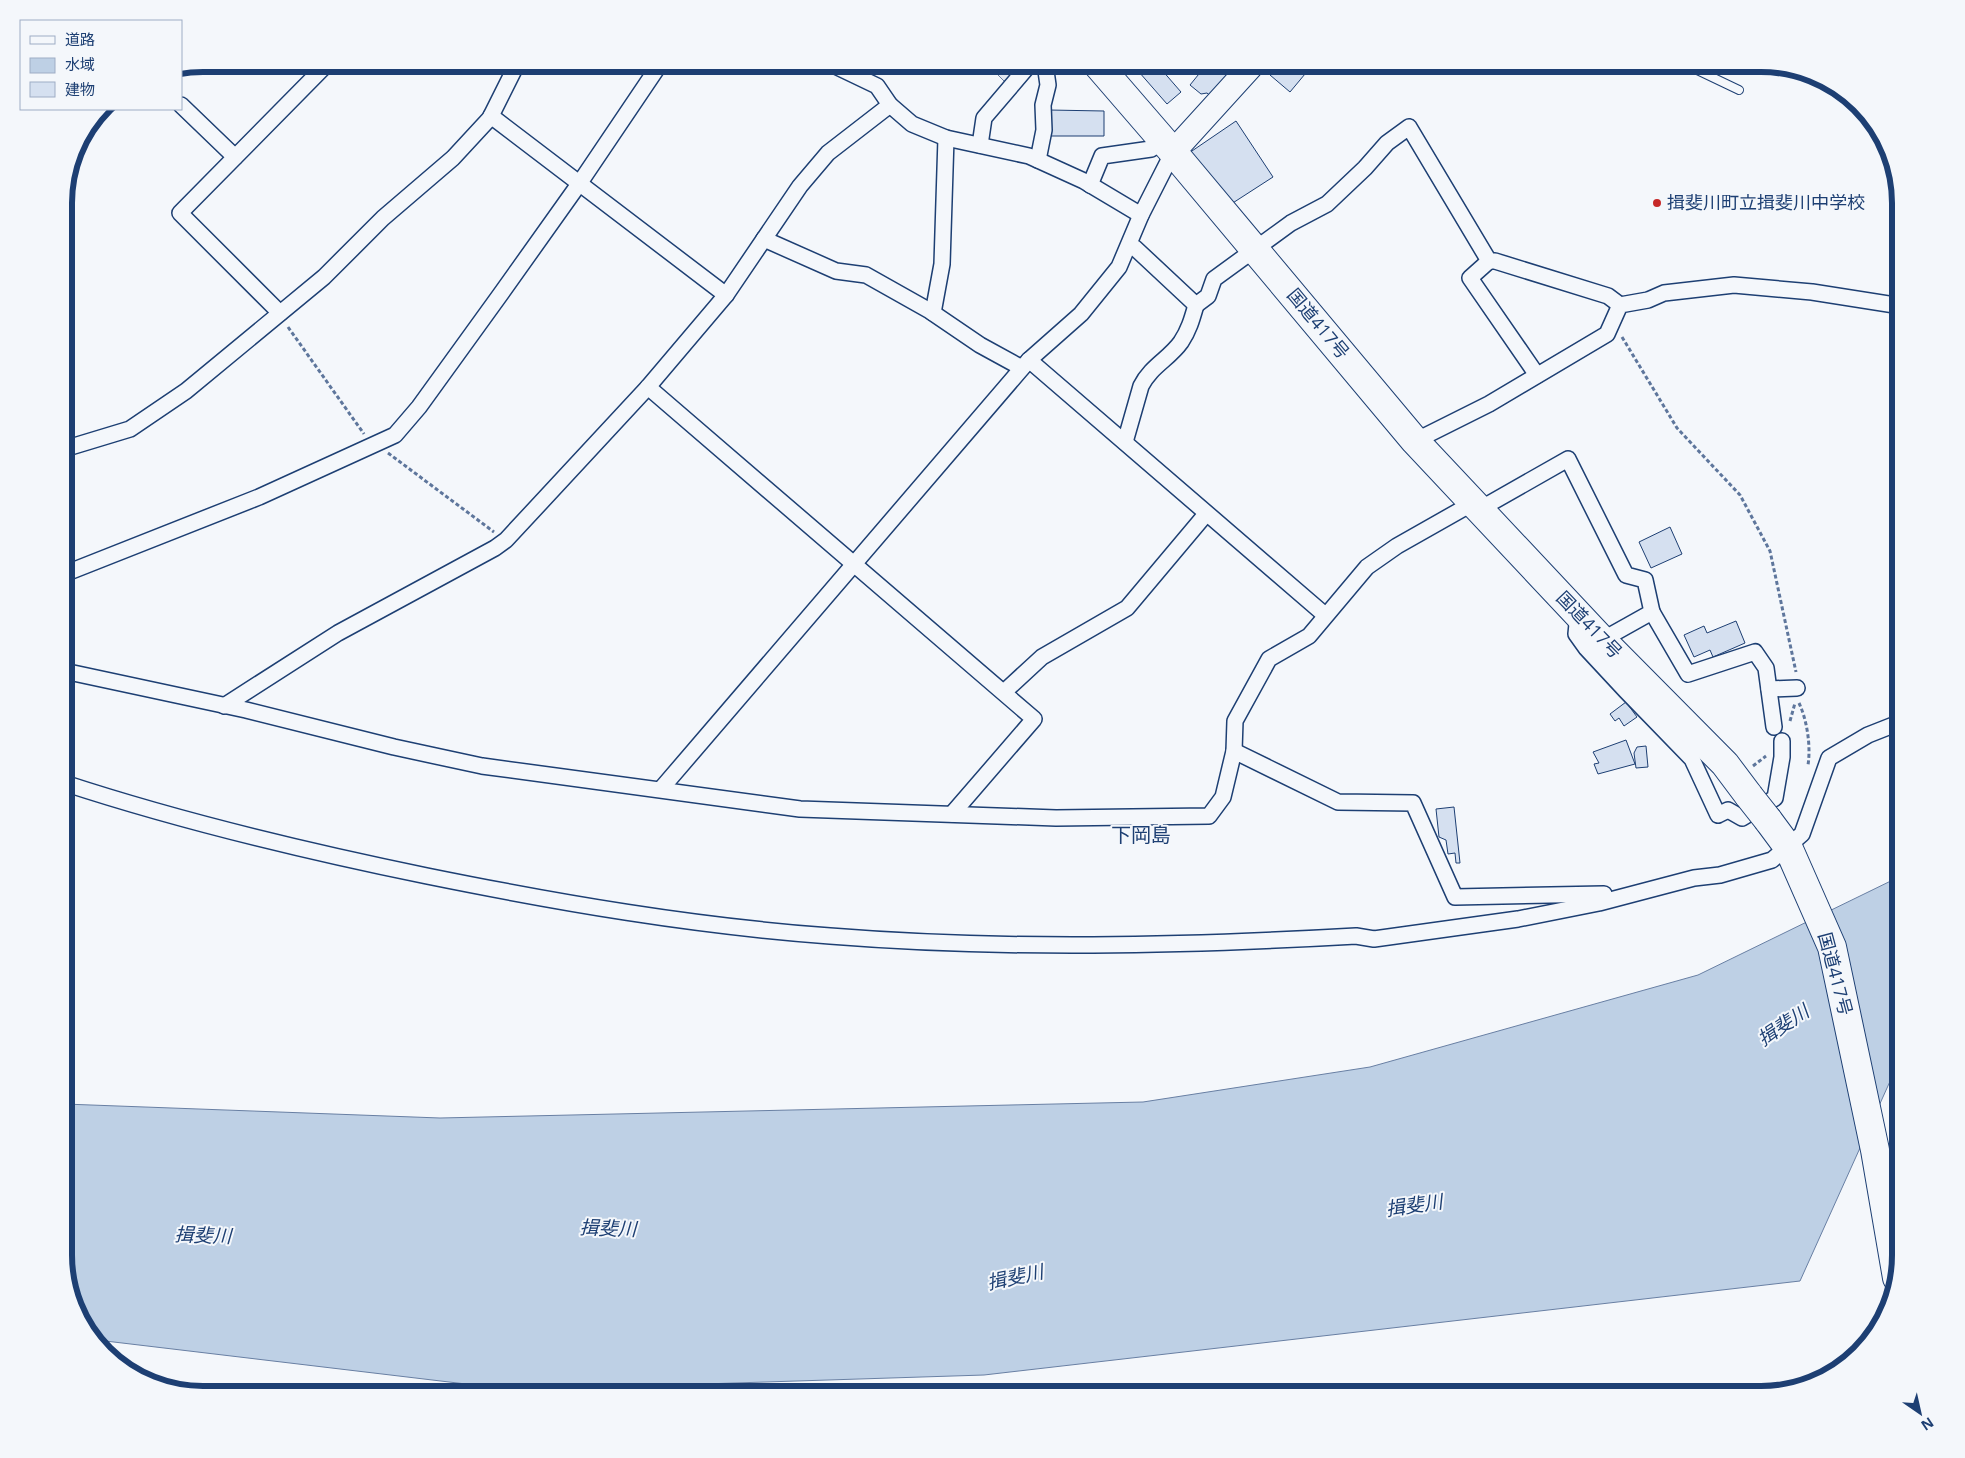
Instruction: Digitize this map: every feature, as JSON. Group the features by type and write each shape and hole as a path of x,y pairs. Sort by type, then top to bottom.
{"highway":[{"name":"国道417号","path":"1105,72 1415,440 1602,640 1691,728 1743,787 1788,847 1832,946 1875,1150 1892,1249"}],"main road":[{"path":"1169,146 1244,72"}],"street":[{"path":"980,145 984,118 1023,72"},
{"path":"1038,160 1044,130 1043,106 1048,85 1046,72"},
{"path":"280,313 180,213 318,73"},
{"path":"73,447 130,428 186,391 324,276 384,218 453,158 491,116 513,73"},
{"path":"73,570 259,496 395,435 419,407 579,184 654,73"},
{"path":"849,73 877,86 890,105 912,124 946,138 1029,156 1090,185 1141,215"},
{"path":"224,706 338,633 496,548 506,540 648,387 726,295 800,186 828,153 890,105"},
{"path":"182,106 235,157"},
{"path":"491,116 726,295"},
{"path":"1125,442 1146,377 1180,342 1191,324 1196,305 1208,296 1214,279 1291,223 1327,204 1365,168 1387,143 1409,127 1489,261"},
{"path":"933,312 942,264 946,138"},
{"path":"1090,185 1102,156 1169,146"},
{"path":"661,789 1025,364 1080,314 1119,267 1169,146"},
{"path":"764,239 836,271 866,275 933,312 980,344 1025,364 1125,442 1325,616"},
{"path":"1129,245 1135,248 1196,305"},
{"path":"1537,375 1470,278 1489,261 1495,261 1608,296 1620,305 1648,300 1664,293 1734,285 1812,292 1892,305"},
{"path":"1415,440 1489,404 1607,334 1620,305"},
{"path":"648,387 1034,719 952,814"},
{"path":"73,673 482,766 800,809 1056,818 1209,816 1223,797 1234,752 1235,721 1269,659 1308,636 1367,566 1397,546 1568,459 1626,575 1645,580 1652,612 1688,674 1755,652 1766,668 1774,727"},
{"path":"1004,692 1042,656 1127,608 1206,514"},
{"path":"1602,640 1652,612"},
{"path":"1578,614 1576,634 1586,648 1692,759 1718,814 1728,810 1742,818 1775,798 1782,757 1782,741"},
{"path":"1769,689 1796,688"},
{"path":"1234,752 1338,802 1413,803 1455,898 1630,893 1657,889 1694,878 1720,875 1772,860 1802,834 1830,758 1868,735 1892,726"},
{"path":"73,786 213,827 328,856 536,898 637,915 830,936 938,942 1166,945 1356,936 1374,939 1518,919 1599,903 1630,893"}],"lane":[{"path":"1704,72 1739,90"}],"path":[{"path":"280,313 283,320 363,432 376,444 506,540"},
{"path":"1611,325 1620,334 1677,428 1740,495 1770,551 1786,616 1797,677 1796,688"},
{"path":"1743,787 1786,735 1796,703 1796,696 1804,712 1810,756 1807,774"}],"shaded area":[{"path":"995,72 1018,72 1008,85"}],"water":[{"name":"揖斐川","path":"1892,880 1892,1077 1800,1281 984,1375 641,1386 482,1386 105,1341 86,1312 77,1288 73,1263 73,1104 440,1118 1143,1102 1370,1067 1698,975"}],"building":[{"path":"1139,72 1164,72 1181,92 1167,104"},
{"path":"1200,72 1235,72 1214,99 1207,93 1201,94 1190,85"},
{"path":"1272,72 1306,72 1290,92 1270,75"},
{"path":"1049,110 1104,111 1104,136 1049,136"},
{"path":"1236,121 1273,177 1225,208 1189,153"},
{"path":"1670,527 1682,554 1651,568 1639,542"},
{"path":"1736,621 1745,643 1713,657 1710,650 1694,657 1684,635 1704,626 1707,633"},
{"path":"1626,702 1637,717 1624,726 1619,718 1615,721 1610,714"},
{"path":"1626,740 1635,764 1598,774 1594,764 1599,763 1593,752"},
{"path":"1646,746 1648,767 1636,768 1634,753 1637,747"},
{"path":"1454,807 1460,863 1456,863 1455,853 1448,854 1446,840 1439,837 1436,809"}],"place":[{"name":"揖斐川町立揖斐川中学校","path":"1657,203"}],"district":[{"name":"下岡島","path":"1141,835"}]}
